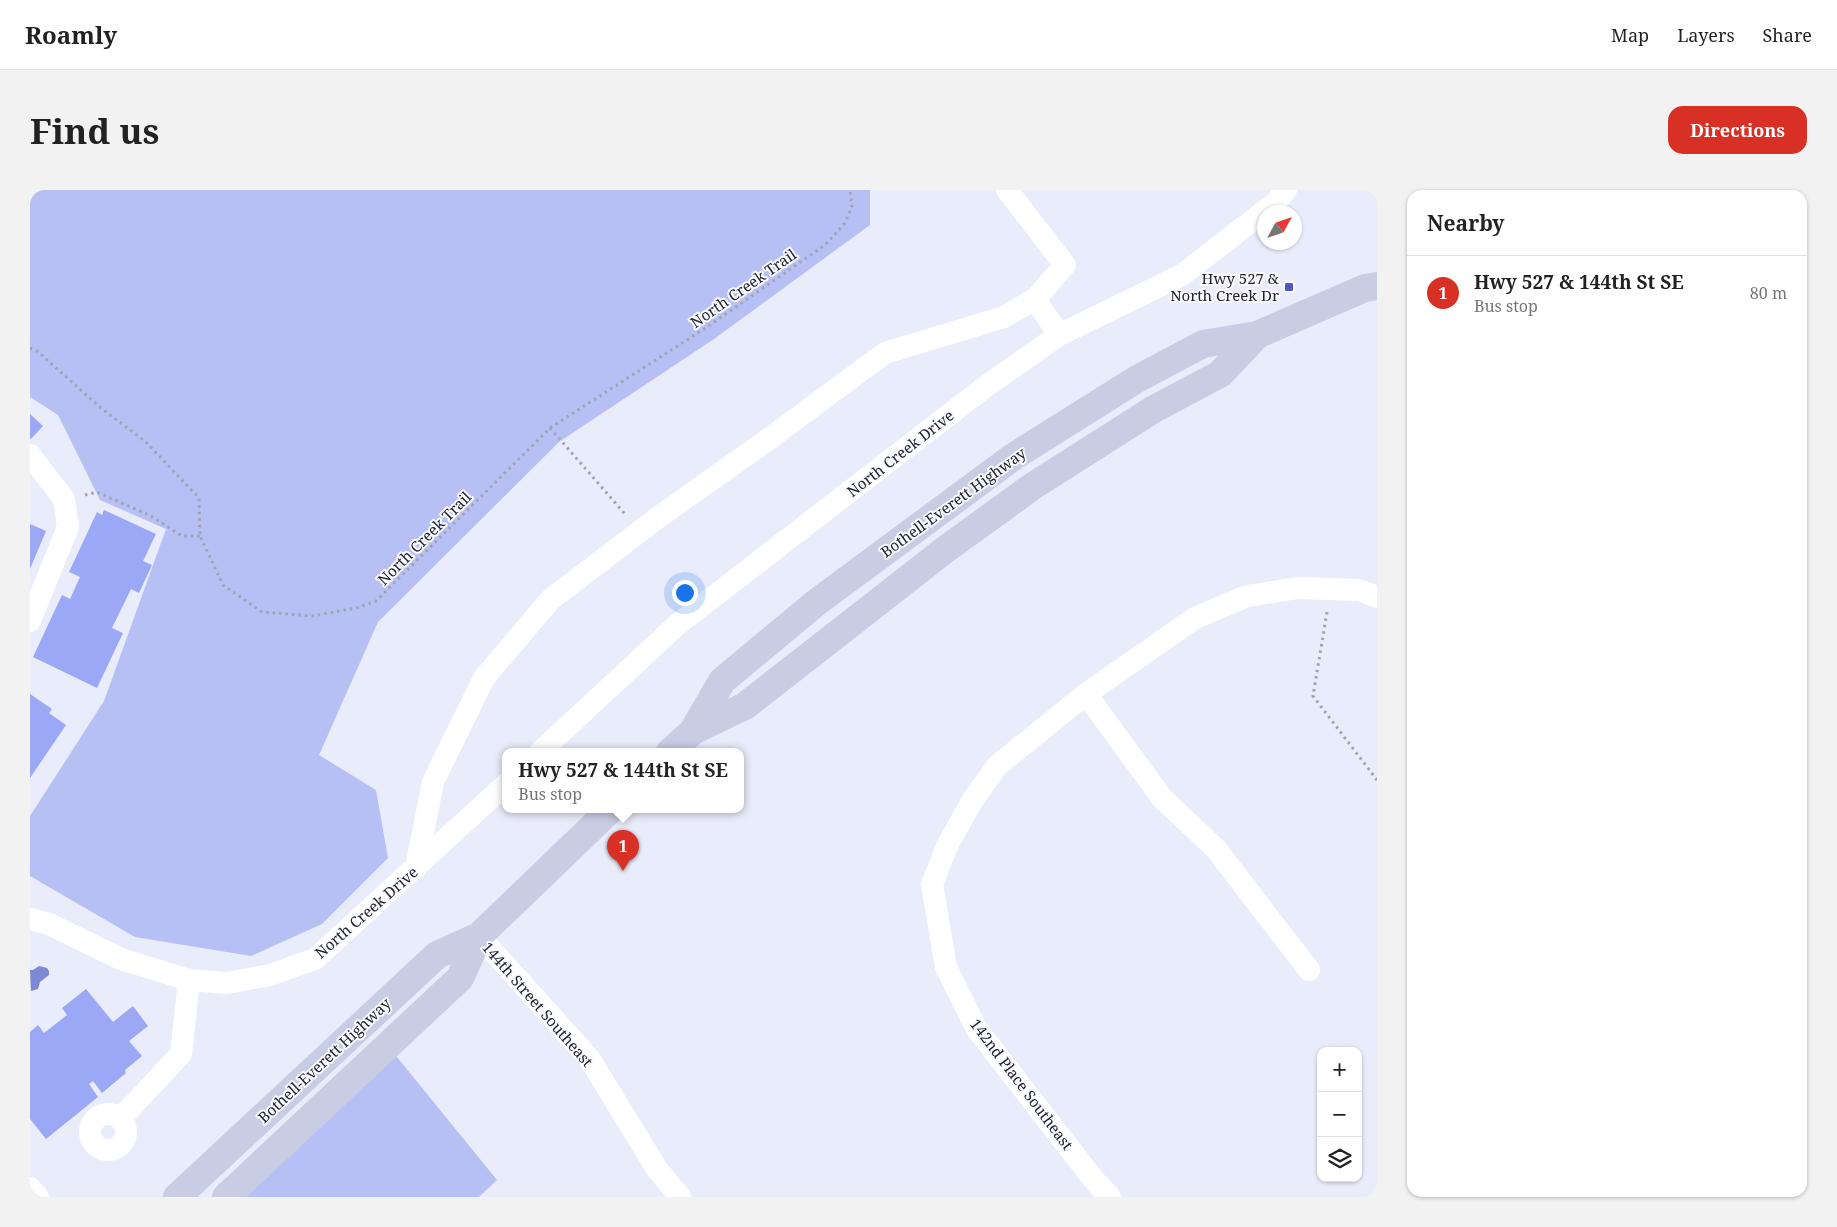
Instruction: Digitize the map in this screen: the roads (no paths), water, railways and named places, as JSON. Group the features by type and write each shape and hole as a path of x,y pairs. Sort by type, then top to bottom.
{"main road":[{"name":"Bothell-Everett Highway","path":"693,731 722,681 817,602 1013,457 1136,379 1203,344 1258,335 1365,288 1377,286"},
{"name":"Bothell-Everett Highway","path":"674,748 693,731 745,706 946,549 1034,486 1154,410 1220,374 1258,335"},
{"name":"Bothell-Everett Highway","path":"177,1197 437,955 479,936 607,813"},
{"name":"Bothell-Everett Highway","path":"226,1197 460,978 479,936"}],"street":[{"path":"416,868 433,782 484,678 550,600 640,531 885,354 1004,317 1035,299 1065,265 1007,190"},
{"name":"North Creek Drive","path":"544,748 678,624 985,387 1059,335 1182,275 1275,203 1286,190"},
{"path":"1035,299 1059,335"},
{"path":"30,456 64,498 68,527 30,621"},
{"name":"142nd Place Southeast","path":"1110,1197 1094,1180 976,1028 946,967 932,885 947,846 972,801 997,766 1086,694 1195,618 1247,596 1298,588 1359,590 1377,597"},
{"path":"1086,694 1162,798 1216,849 1309,970"},
{"name":"North Creek Drive","path":"30,919 49,924 121,959 189,980 226,983 270,975 315,959 502,788"},
{"name":"144th Street Southeast","path":"479,936 589,1058 657,1169 680,1197"},
{"path":"120,1118 181,1054 189,980"},
{"path":"30,1188 38,1197"}],"place":[{"name":"Hwy 527 & North Creek Dr","path":"1289,287"},
{"name":"Hwy 527 & 144th St SE","path":"623,871"}]}
